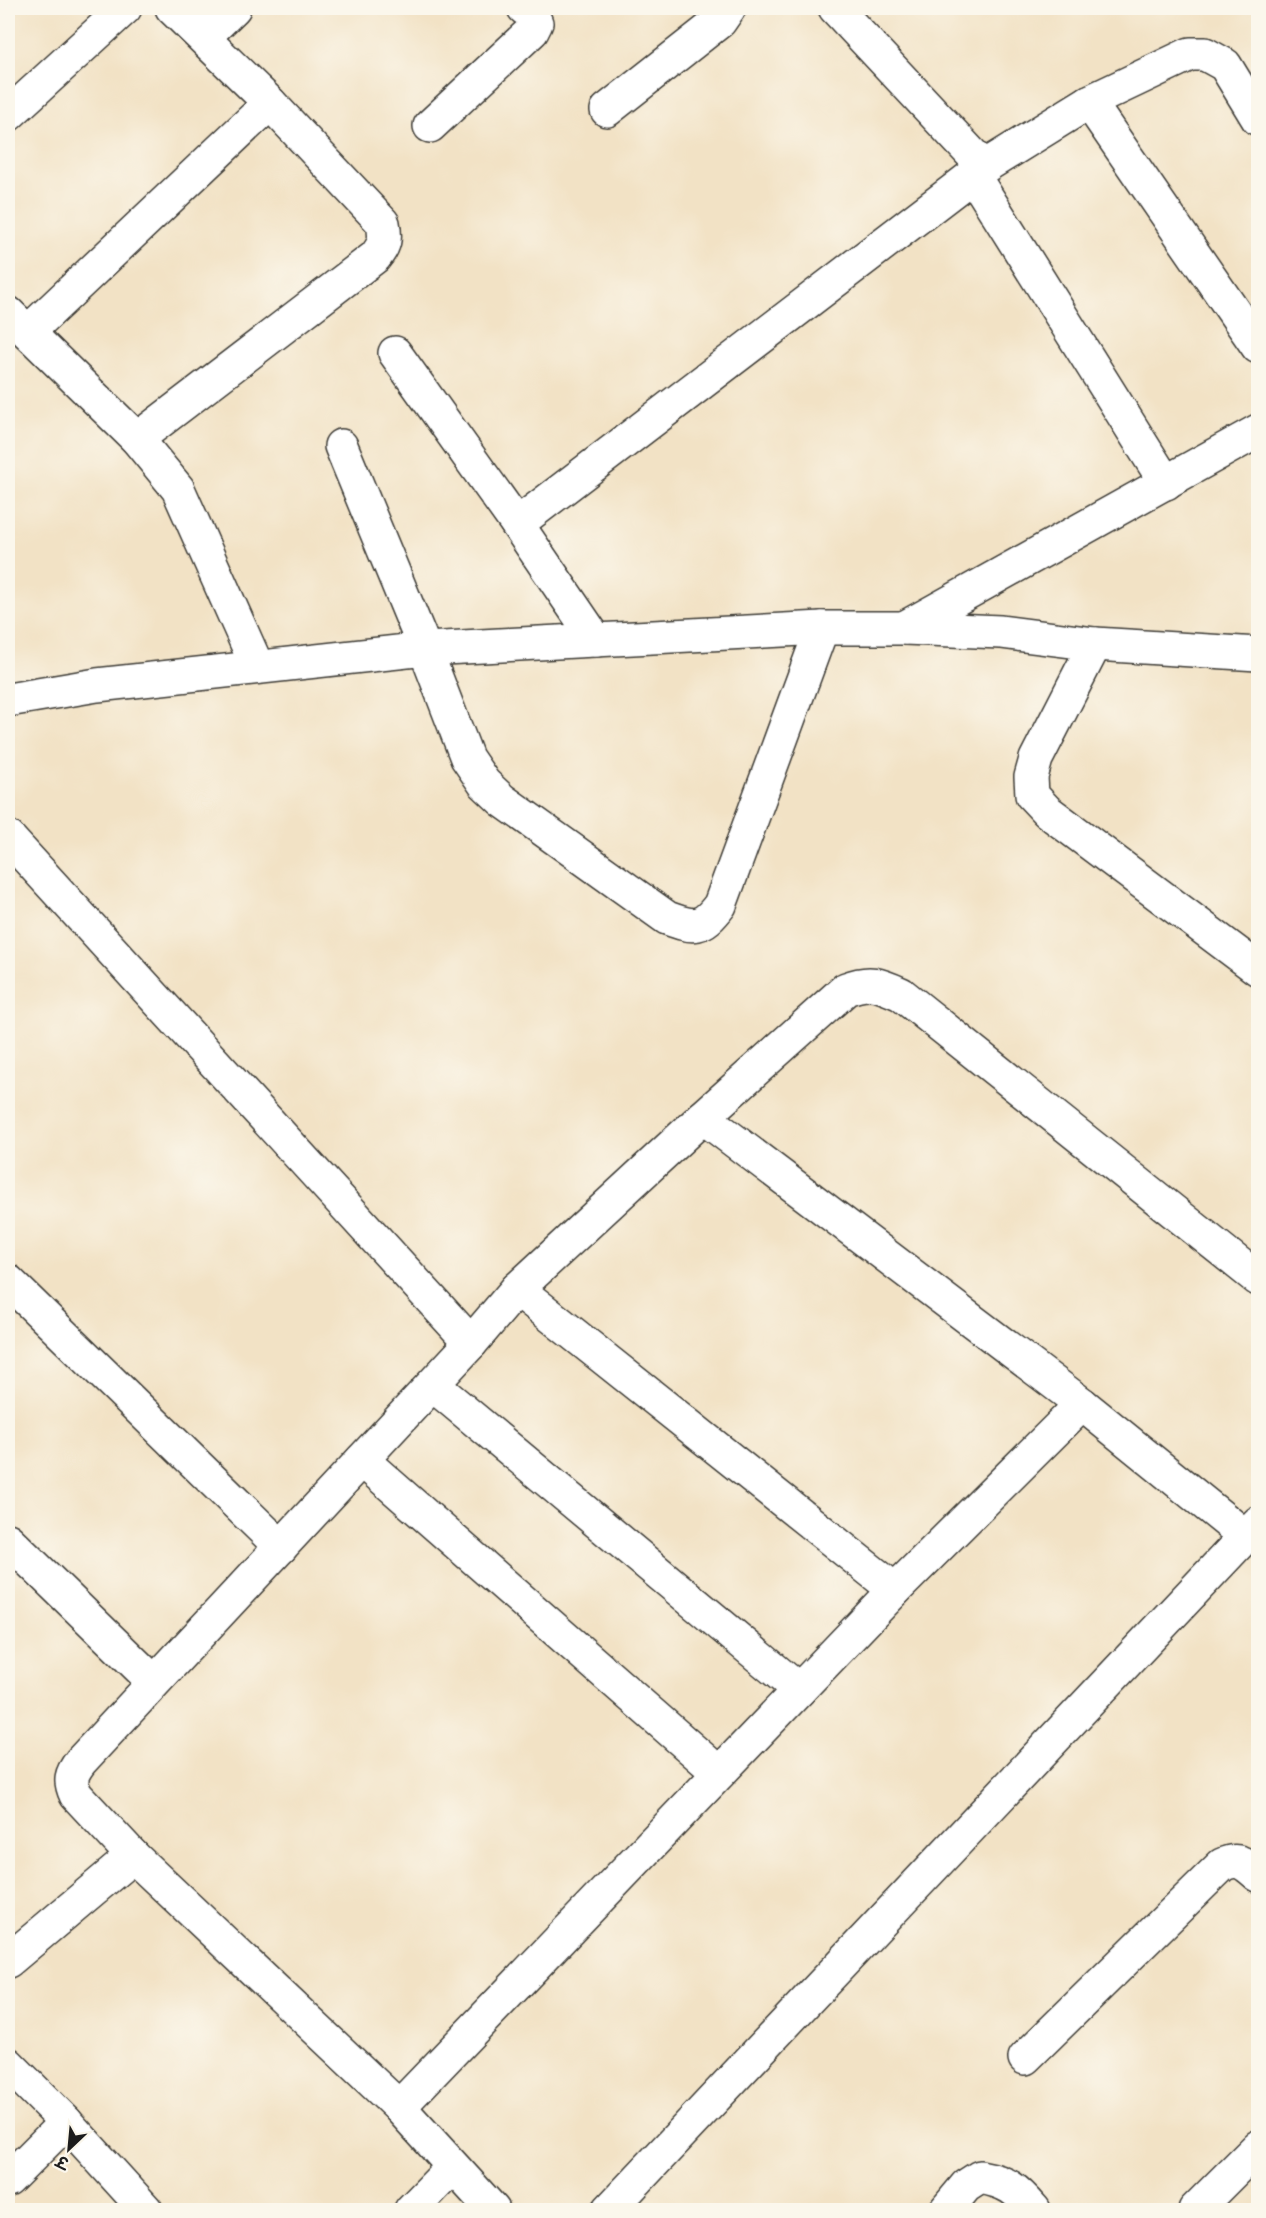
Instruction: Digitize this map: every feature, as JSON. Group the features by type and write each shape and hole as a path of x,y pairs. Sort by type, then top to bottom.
{"street":[{"path":"8,115 125,8"},
{"path":"137,440 375,256 382,249 386,237 383,223 270,103 172,8"},
{"path":"204,37 234,8"},
{"path":"430,126 532,31 536,23 532,14 524,8"},
{"path":"607,110 720,21 729,8"},
{"path":"835,8 979,171 1166,483"},
{"path":"518,524 979,171 1089,102 1190,54 1205,54 1225,65 1258,119"},
{"path":"1089,102 1258,347"},
{"path":"257,666 178,489 137,440 18,323 270,103"},
{"path":"395,353 518,524 596,640"},
{"path":"904,628 1258,431"},
{"path":"341,446 425,649 467,758 484,783 502,800 667,918 688,926 710,919 720,905 822,628"},
{"path":"8,700 97,685 425,649 822,628 904,628 1001,632 1095,644 1258,654"},
{"path":"1095,644 1036,759 1031,777 1032,795 1047,811 1258,969"},
{"path":"8,837 471,1343"},
{"path":"494,2211 399,2107 134,1856 76,1795 70,1783 72,1773 81,1761 433,1385 517,1289 846,989 863,983 881,984 901,994 1258,1279"},
{"path":"609,2211 1252,1530 703,1117"},
{"path":"8,1281 282,1547"},
{"path":"517,1289 895,1590"},
{"path":"433,1385 800,1690"},
{"path":"399,2107 895,1590 1082,1404"},
{"path":"363,1460 719,1773"},
{"path":"9,1544 154,1682"},
{"path":"8,1961 134,1856"},
{"path":"1025,2058 1222,1865 1232,1860 1253,1861"},
{"path":"8,2064 66,2122 146,2211"},
{"path":"8,2180 66,2122"},
{"path":"1195,2211 1258,2147"},
{"path":"411,2211 453,2167"},
{"path":"946,2211 966,2186 980,2176 999,2180 1015,2189 1034,2211"}]}
